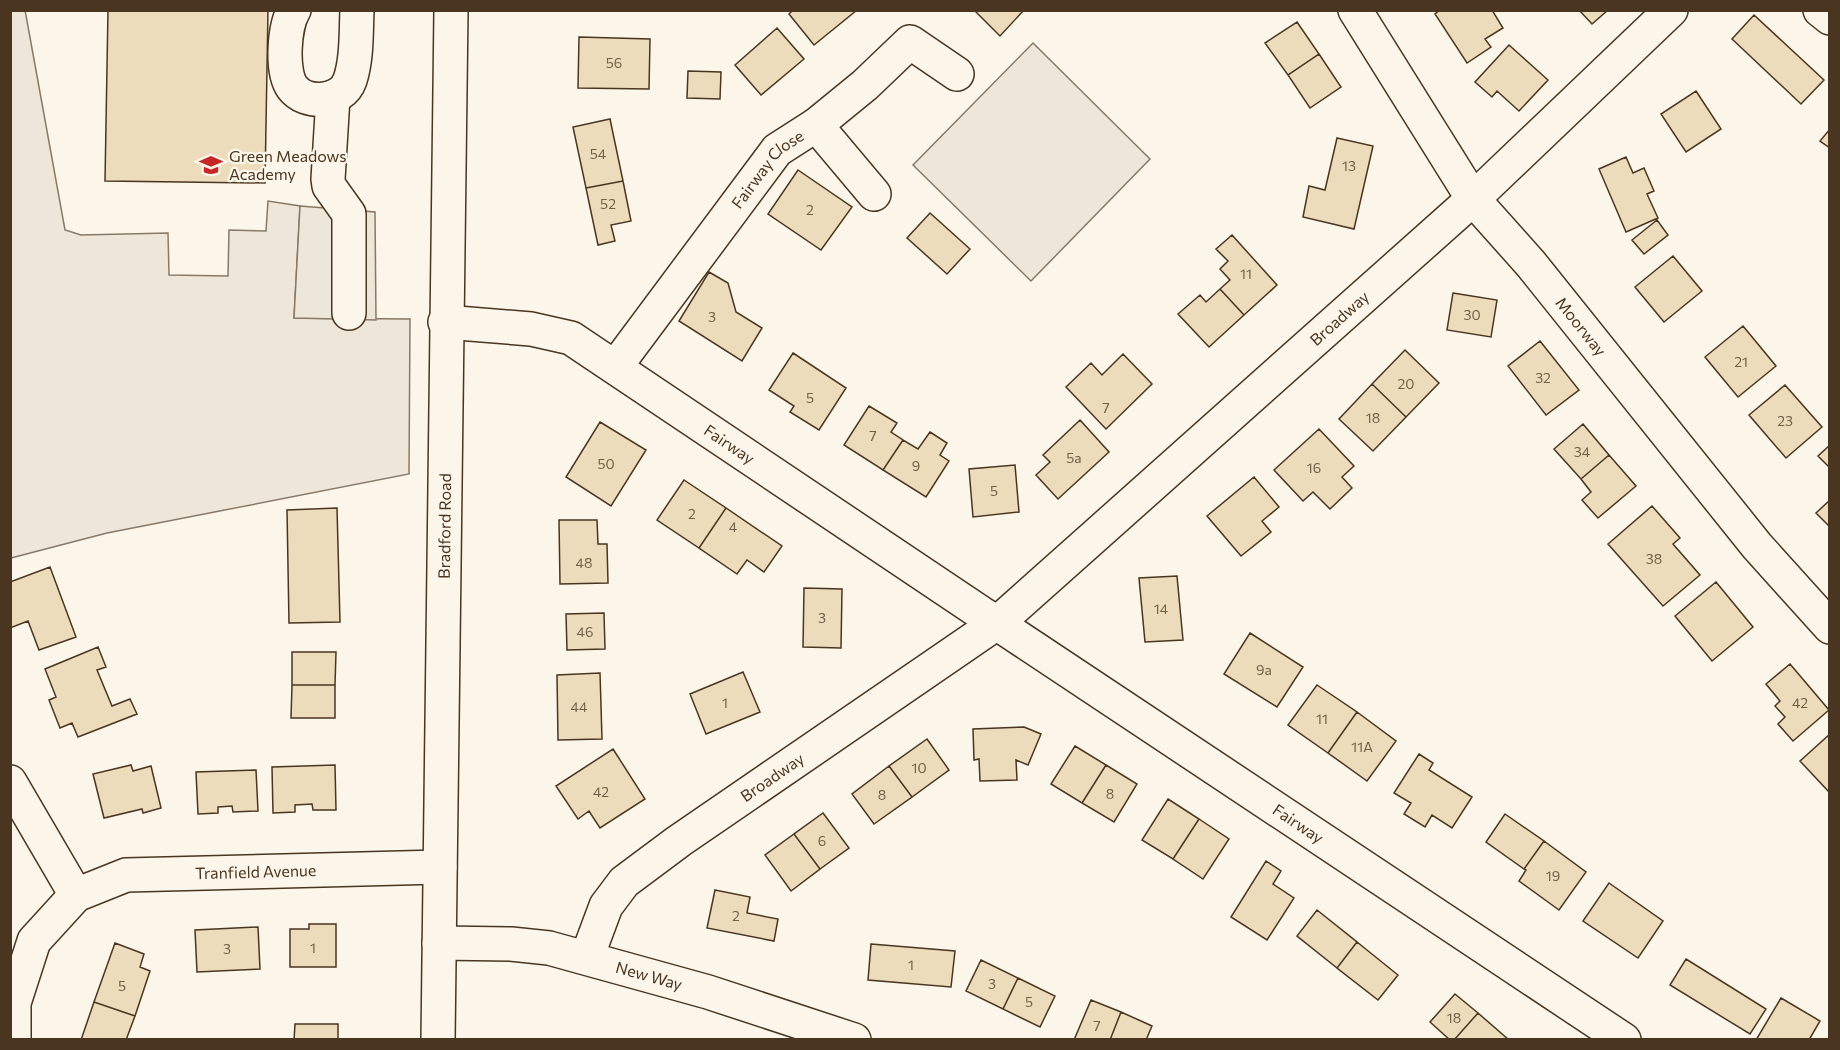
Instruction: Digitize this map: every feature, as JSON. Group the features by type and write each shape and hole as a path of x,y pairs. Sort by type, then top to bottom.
{"street":[{"path":"294,10 286,25 285,35 289,81 301,95 310,99 333,97 344,90 350,81 357,10"},
{"name":"Bradford Road","path":"438,1040 445,322 451,10"},
{"name":"Moorway","path":"1355,10 1473,198 1531,264 1757,546 1830,627"},
{"name":"Broadway","path":"587,957 606,906 624,882 679,841 997,623 1473,198 1671,10"},
{"path":"1821,10 1830,18"},
{"name":"Fairway Close","path":"616,366 777,150 816,124 865,84 910,42 957,74"},
{"path":"333,97 328,179 329,186 349,214 349,313"},
{"path":"816,124 874,194"},
{"name":"Fairway","path":"445,322 531,329 571,338 997,623 1589,1030 1624,1040"},
{"path":"10,782 76,895"},
{"name":"Tranfield Avenue","path":"14,1040 14,1004 34,941 76,895 126,875 440,867"},
{"name":"New Way","path":"439,943 511,944 549,948 587,957 854,1040"}],"shaded area":[{"path":"25,10 65,230 81,235 168,233 169,275 228,276 229,230 266,231 268,201 300,206 294,318 410,319 409,474 107,533 11,558 10,11"},
{"path":"1033,43 1150,159 1031,281 913,165"},
{"path":"300,206 375,212 376,320 294,318"}],"building":[{"path":"108,10 268,10 265,183 105,181"},
{"path":"793,10 857,10 814,45 789,14"},
{"path":"974,10 1024,10 1000,36"},
{"path":"1440,10 1492,10 1503,28 1485,39 1491,47 1467,63 1435,14"},
{"path":"1579,10 1608,10 1592,24"},
{"path":"1754,15 1824,80 1801,104 1732,39"},
{"path":"1297,22 1319,54 1288,75 1265,43"},
{"path":"777,28 804,59 761,95 735,65"},
{"path":"579,37 650,39 649,89 578,88"},
{"path":"1509,45 1548,80 1519,111 1497,91 1492,97 1475,82"},
{"path":"1319,54 1341,87 1310,108 1288,75"},
{"path":"688,71 721,72 720,99 687,98"},
{"path":"1696,91 1721,129 1686,152 1661,114"},
{"path":"610,119 623,181 586,188 573,127"},
{"path":"1830,129 1830,148 1820,141"},
{"path":"1337,138 1373,146 1354,229 1303,217 1309,186 1325,190"},
{"path":"1626,157 1633,173 1644,168 1654,191 1647,194 1658,218 1626,232 1599,169"},
{"path":"798,170 852,207 821,250 768,214"},
{"path":"623,181 631,221 611,225 615,241 598,245 586,188"},
{"path":"930,213 970,249 947,274 907,238"},
{"path":"1657,220 1668,235 1644,254 1632,240"},
{"path":"1232,235 1277,285 1244,315 1220,289 1230,280 1220,269 1228,261 1216,249"},
{"path":"1673,256 1702,291 1664,322 1635,287"},
{"path":"709,272 728,283 736,312 762,328 742,361 679,321"},
{"path":"1220,289 1244,315 1209,347 1178,314 1200,295 1206,302"},
{"path":"1453,293 1497,300 1491,337 1447,330"},
{"path":"1743,326 1776,366 1738,397 1705,357"},
{"path":"1540,341 1579,390 1546,415 1508,366"},
{"path":"1405,350 1439,383 1406,417 1372,384"},
{"path":"793,353 846,388 819,430 790,412 794,406 769,390"},
{"path":"1123,354 1152,384 1106,429 1066,387 1091,363 1102,375"},
{"path":"1372,384 1406,417 1373,451 1339,419"},
{"path":"1785,385 1822,427 1786,458 1749,415"},
{"path":"869,406 897,423 891,432 903,440 883,470 844,445"},
{"path":"1080,420 1109,452 1058,499 1036,475 1050,462 1043,455"},
{"path":"600,422 646,450 611,506 566,477"},
{"path":"1583,424 1609,455 1581,479 1554,449"},
{"path":"1319,429 1354,466 1342,477 1352,488 1330,509 1313,492 1303,501 1274,470"},
{"path":"930,432 947,443 940,455 949,461 926,497 883,470 903,440 918,449"},
{"path":"1830,445 1830,468 1818,456"},
{"path":"1609,455 1636,486 1598,518 1582,500 1591,492 1581,479"},
{"path":"1015,465 1019,512 973,517 969,469"},
{"path":"1254,477 1279,507 1262,521 1271,532 1241,556 1207,516"},
{"path":"684,480 726,508 699,548 657,520"},
{"path":"1830,500 1830,527 1816,513"},
{"path":"1652,506 1680,538 1673,544 1700,575 1663,606 1608,544"},
{"path":"337,508 340,622 289,623 287,510"},
{"path":"726,508 782,546 764,572 747,560 737,574 699,548"},
{"path":"559,520 597,520 598,544 607,544 608,583 560,584"},
{"path":"50,567 76,637 39,650 28,621 10,628 10,582"},
{"path":"1177,576 1183,640 1145,642 1139,578"},
{"path":"1716,582 1753,627 1712,661 1675,616"},
{"path":"804,588 842,589 841,648 803,647"},
{"path":"604,613 605,649 567,650 566,614"},
{"path":"1250,633 1303,667 1277,707 1224,674"},
{"path":"98,647 106,667 97,670 112,706 130,699 137,714 78,737 72,723 60,728 49,700 56,697 45,669"},
{"path":"292,652 336,652 335,685 292,685"},
{"path":"1790,664 1829,710 1793,741 1778,724 1785,717 1775,706 1780,701 1766,684"},
{"path":"743,672 760,712 706,734 690,694"},
{"path":"600,673 602,739 558,740 557,675"},
{"path":"292,685 335,685 335,718 291,718"},
{"path":"1317,685 1357,712 1328,753 1288,725"},
{"path":"1357,712 1396,741 1367,781 1328,753"},
{"path":"1024,727 1041,734 1028,765 1016,760 1017,780 980,781 979,759 974,760 973,729"},
{"path":"1830,734 1830,793 1800,761"},
{"path":"927,739 949,770 912,797 889,766"},
{"path":"1075,746 1106,765 1082,803 1051,784"},
{"path":"613,749 645,799 600,828 589,811 578,819 556,786"},
{"path":"1419,754 1433,763 1429,770 1472,797 1452,828 1432,815 1425,827 1404,814 1411,803 1394,793"},
{"path":"131,765 133,771 151,766 161,808 143,813 142,809 104,818 93,774"},
{"path":"335,765 336,810 313,810 312,804 295,805 295,812 273,813 272,767"},
{"path":"1106,765 1137,784 1114,822 1082,803"},
{"path":"889,766 912,797 874,824 852,794"},
{"path":"256,770 258,811 233,812 232,806 218,807 218,813 198,814 196,772"},
{"path":"1168,799 1199,819 1173,859 1142,840"},
{"path":"823,813 849,848 820,869 794,834"},
{"path":"1505,814 1544,841 1524,869 1486,842"},
{"path":"1199,819 1229,839 1203,879 1173,859"},
{"path":"794,834 820,869 791,891 765,855"},
{"path":"1544,841 1586,872 1559,910 1519,881 1526,870 1524,869"},
{"path":"1266,861 1281,871 1273,884 1294,898 1267,940 1231,917"},
{"path":"1609,883 1663,921 1638,958 1583,921"},
{"path":"715,890 750,897 747,913 778,919 774,941 707,928"},
{"path":"1317,910 1357,942 1337,968 1297,936"},
{"path":"309,924 336,924 336,967 290,967 290,929 309,929"},
{"path":"258,927 260,969 197,972 195,930"},
{"path":"1357,942 1398,975 1378,1000 1337,968"},
{"path":"115,943 144,954 140,967 150,971 135,1016 94,1002"},
{"path":"871,944 955,951 951,987 868,980"},
{"path":"1686,959 1766,1009 1750,1034 1670,985"},
{"path":"981,960 1018,978 1003,1009 966,991"},
{"path":"1018,978 1055,996 1040,1027 1003,1009"},
{"path":"1455,994 1478,1013 1454,1040 1450,1040 1430,1022"},
{"path":"1781,998 1820,1021 1809,1040 1756,1040"},
{"path":"1091,1000 1121,1012 1110,1040 1074,1040"},
{"path":"94,1002 135,1016 126,1040 81,1040"},
{"path":"1121,1012 1152,1026 1146,1040 1110,1040"},
{"path":"1478,1013 1509,1040 1454,1040"},
{"path":"295,1024 338,1024 338,1040 294,1040"}],"place":[{"name":"Green Meadows Academy","path":"211,165"}]}
